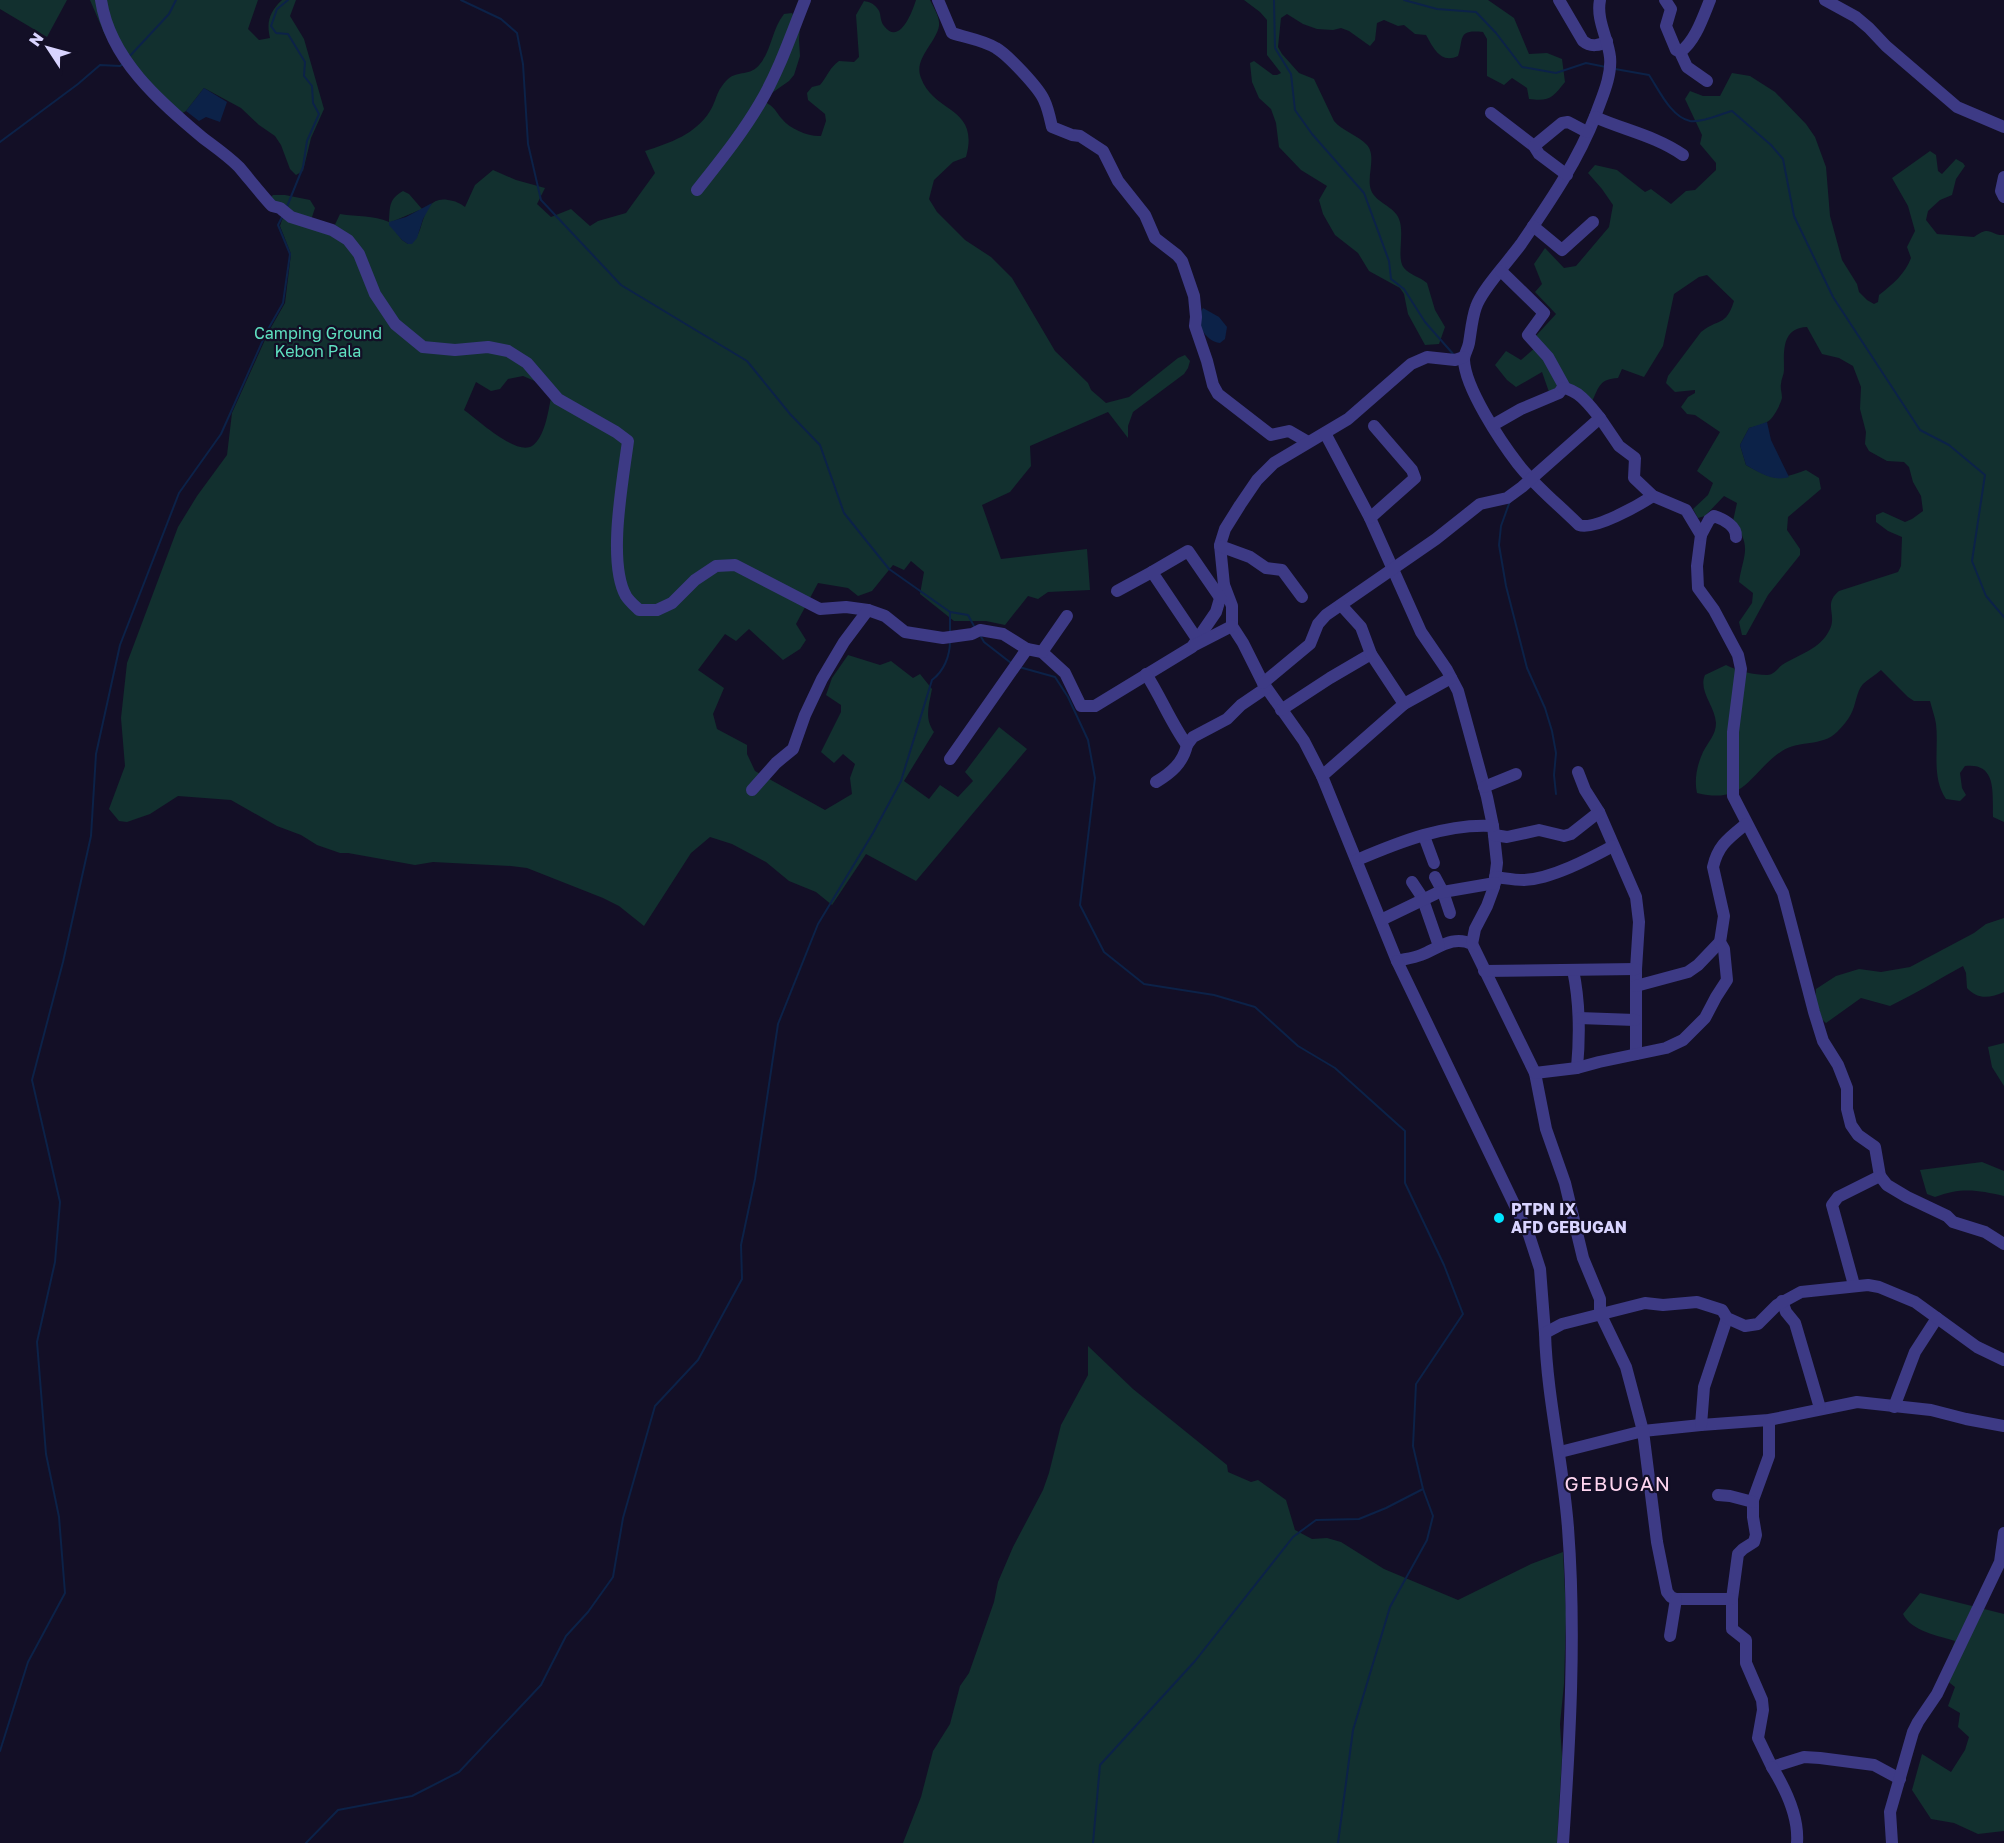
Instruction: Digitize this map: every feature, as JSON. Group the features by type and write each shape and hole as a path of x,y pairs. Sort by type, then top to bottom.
{"street":[{"path":"101,0 104,19 119,51 156,98 238,166 272,206 280,208 291,217 332,230 348,240 359,254 375,294 394,324 423,347 455,350 488,347 508,351 527,363 558,399 628,441 617,553 620,580 627,598 639,610 657,610 672,603 695,580 716,566 735,565 820,609 846,607 868,610 885,616 905,632 949,638 976,632 1004,634 1027,649 1042,652 1065,673 1081,706 1095,706 1195,643 1232,626"},
{"path":"697,190 743,131 760,103 780,62 805,0"},
{"path":"938,0 952,33 995,47 1009,58 1044,97 1052,127 1080,136 1103,151 1118,181 1145,215 1155,238 1182,261 1194,296 1195,326 1208,361 1213,385 1218,394 1271,435 1289,431 1308,442"},
{"path":"1559,0 1587,45 1593,46 1607,41"},
{"path":"1461,358 1469,345 1476,306 1567,175 1595,117 1609,74 1611,59 1602,28 1600,0"},
{"path":"1665,0 1671,9 1666,29 1676,50 1680,52 1687,67 1707,81"},
{"path":"1680,52 1685,49 1698,28 1710,0"},
{"path":"1825,0 1869,27 1886,46 1964,112 2004,127"},
{"path":"1491,113 1567,175"},
{"path":"1595,117 1659,141 1683,154"},
{"path":"1534,146 1562,123 1568,122 1587,132"},
{"path":"2004,177 2001,186 2004,197"},
{"path":"1533,226 1562,250 1593,222"},
{"path":"1501,271 1544,313 1528,335 1548,357 1563,388"},
{"path":"1461,358 1427,357 1412,364 1348,419 1274,463 1257,480 1228,522 1221,537 1220,546 1224,585 1232,606 1232,626 1264,685 1304,741 1322,776 1397,961 1529,1235 1540,1269 1549,1387 1567,1513 1572,1617 1571,1706 1563,1843"},
{"path":"1461,358 1476,397 1518,464 1582,527 1618,515 1650,498"},
{"path":"1563,388 1578,393 1600,418 1618,446 1634,455 1634,478 1650,498 1688,511 1701,535"},
{"path":"1493,425 1521,409 1559,393 1563,388"},
{"path":"1156,782 1180,763 1186,745 1193,737 1227,719 1310,644 1320,620 1437,539 1480,504 1507,498 1600,418"},
{"path":"1370,518 1415,478 1412,470 1374,426"},
{"path":"1325,433 1370,518 1421,632 1458,691 1494,830 1497,863 1495,880 1487,906 1472,944 1519,1036 1535,1073 1546,1128 1565,1183 1589,1276 1600,1299 1600,1313 1626,1367 1643,1431 1665,1586 1671,1597 1676,1599 1732,1599"},
{"path":"1736,537 1734,527 1714,516 1709,520 1701,535 1697,566 1698,588 1714,610 1740,662 1741,676 1733,732 1731,777 1734,802 1783,894 1823,1041 1838,1065 1847,1088 1847,1109 1851,1125 1858,1135 1875,1147 1880,1176 1887,1185 1959,1224 1985,1232 2004,1244"},
{"path":"1220,546 1250,557 1266,568 1282,570 1302,597"},
{"path":"1117,591 1188,551 1221,599"},
{"path":"1152,572 1195,643"},
{"path":"1195,643 1211,621 1221,599 1224,585"},
{"path":"1341,605 1360,627 1371,654 1404,704"},
{"path":"752,790 776,763 793,749 805,715 822,679 844,642 868,610"},
{"path":"1042,652 1066,616"},
{"path":"950,759 1027,649"},
{"path":"1281,710 1371,654"},
{"path":"1146,674 1186,745"},
{"path":"1322,776 1404,704 1451,678"},
{"path":"1578,772 1585,790 1599,812 1636,897 1639,922 1636,969 1636,1054"},
{"path":"1484,787 1516,774"},
{"path":"1356,860 1383,848 1471,826 1494,830 1507,837 1539,830 1564,836 1599,812"},
{"path":"1636,986 1688,972 1720,942 1724,916 1713,867 1720,847 1746,824"},
{"path":"1424,836 1434,863"},
{"path":"1381,920 1443,892 1495,880 1536,879 1613,846"},
{"path":"1435,878 1450,912"},
{"path":"1412,882 1423,900 1439,946"},
{"path":"1397,961 1420,956 1439,946 1460,940 1472,944"},
{"path":"1535,1073 1577,1068 1677,1044 1705,1018 1727,980 1724,949 1720,942"},
{"path":"1484,971 1636,969"},
{"path":"1573,970 1579,1018 1577,1068"},
{"path":"1579,1018 1635,1020"},
{"path":"1854,1285 1832,1205 1838,1197 1880,1176"},
{"path":"1545,1333 1562,1324 1639,1303 1663,1305 1690,1301 1722,1310 1727,1318 1745,1326 1753,1325 1758,1324 1782,1301 1801,1292 1854,1285 1879,1287 1915,1302 1977,1347 2004,1360"},
{"path":"1782,1301 1786,1312 1795,1323 1820,1408"},
{"path":"1701,1425 1704,1387 1727,1318"},
{"path":"1894,1407 1915,1352 1937,1318"},
{"path":"1560,1452 1643,1431 1769,1420 1857,1402 1937,1412 2004,1426"},
{"path":"1769,1420 1769,1456 1755,1490 1753,1502 1756,1535 1754,1542 1738,1554 1731,1627 1746,1640 1746,1664 1762,1700 1763,1710 1758,1738 1782,1784 1796,1826 1797,1843"},
{"path":"1718,1495 1753,1502"},
{"path":"1892,1843 1889,1816 1915,1726 1937,1694 2000,1562 2004,1533"},
{"path":"1670,1635 1676,1599"},
{"path":"1772,1767 1804,1757 1820,1758 1874,1765 1900,1779"}],"green space":[{"path":"0,0 67,0 47,37 0,9"},
{"path":"90,0 258,0 248,29 259,40 270,38 269,22 278,4 282,0 296,0 290,16 304,39 324,109 311,138 303,171 296,175 290,169 275,136 241,108 204,88 186,111 174,118 127,69 105,35"},
{"name":"Camping Ground Kebon Pala","path":"916,0 930,0 939,23 937,32 920,64 921,78 927,90 961,119 967,128 969,140 966,157 953,162 934,180 929,199 937,212 965,240 991,257 1012,278 1055,351 1106,403 1129,397 1178,358 1185,355 1190,361 1184,374 1133,412 1128,426 1128,438 1108,412 1030,446 1031,466 1010,492 982,505 1001,559 1087,549 1090,590 1048,592 1038,599 1028,596 1005,625 986,621 954,621 920,594 924,572 911,561 904,570 893,565 872,591 858,596 848,588 818,583 796,624 806,640 800,649 783,660 749,629 736,641 725,634 698,670 724,688 713,714 717,729 747,745 747,754 755,771 825,810 852,794 850,778 855,764 843,754 834,763 821,752 841,712 841,705 826,695 832,678 848,655 880,665 891,661 913,678 920,674 932,689 928,716 934,732 904,781 929,799 940,785 958,797 973,781 965,772 999,727 1027,749 916,881 866,854 832,905 816,892 789,881 766,862 732,844 710,837 691,853 644,926 619,906 603,898 527,868 433,862 415,865 340,853 277,826 231,800 178,796 150,814 127,822 119,821 109,809 125,766 121,718 127,663 178,527 227,455 232,413 269,331 285,303 291,254 280,226 284,214 265,203 273,195 310,200 315,208 309,226 331,233 340,214 371,217 389,222 391,204 395,197 403,191 409,194 422,209 389,223 408,244 418,235 431,204 438,200 448,200 465,207 475,185 493,170 516,180 545,188 537,204 551,217 571,209 590,226 598,221 626,213 655,173 645,151 690,132 704,119 728,79 756,68 764,58 784,14 792,13 800,26 800,56 794,75 769,95 765,102 785,123 805,134 821,136 826,121 825,114 808,100 807,93 812,87 820,85 839,61 854,62 859,57 856,15 864,1 875,6 880,12 884,26 895,32 900,30 908,19","holes":["523,376 537,382 551,398 543,431 532,446 525,448 516,446 464,410 476,382 491,391 500,389 508,379"]},
{"path":"1244,0 1488,0 1514,18 1529,54 1547,53 1562,59 1565,82 1561,87 1554,95 1546,99 1529,99 1527,88 1512,78 1504,85 1487,76 1487,39 1483,32 1475,31 1465,34 1458,56 1447,58 1439,54 1426,35 1415,34 1404,25 1398,26 1384,20 1377,23 1375,40 1370,46 1341,28 1317,29 1287,14 1281,18 1278,47 1282,54 1299,73 1314,79 1334,121 1367,145 1370,150 1371,190 1376,198 1394,211 1399,219 1402,264 1406,270 1427,283 1435,310 1445,327 1439,344 1425,345 1408,314 1404,294 1400,288 1369,271 1358,253 1335,235 1323,214 1319,200 1327,186 1301,170 1279,147 1276,123 1271,109 1259,98 1252,82 1250,63 1254,61 1273,75 1281,73 1267,55 1267,20"},
{"path":"1732,73 1750,76 1775,92 1806,124 1815,137 1826,167 1830,216 1842,260 1857,284 1859,292 1867,300 1874,304 1878,302 1879,295 1902,274 1911,258 1907,247 1915,231 1908,206 1892,178 1930,151 1936,155 1938,171 1942,174 1956,159 1965,166 1956,179 1952,195 1940,200 1928,211 1926,220 1937,234 1974,237 1987,231 2004,235 2004,822 1993,817 1991,782 1983,769 1976,766 1965,766 1960,773 1962,788 1966,795 1960,801 1946,799 1941,790 1937,772 1937,733 1930,701 1914,701 1881,670 1863,684 1850,716 1831,737 1782,751 1737,791 1713,796 1697,793 1698,767 1716,727 1715,717 1705,693 1703,681 1705,675 1726,665 1746,672 1769,675 1815,647 1830,629 1832,600 1839,591 1898,572 1901,566 1902,537 1876,522 1876,515 1883,512 1905,522 1923,511 1921,496 1913,482 1909,467 1904,462 1887,461 1869,451 1865,444 1866,432 1860,409 1861,387 1853,366 1839,358 1822,354 1807,327 1792,332 1788,336 1784,349 1782,398 1778,408 1767,422 1749,428 1740,445 1746,465 1763,474 1775,477 1806,470 1819,478 1821,489 1788,517 1787,530 1800,549 1800,555 1768,595 1746,635 1742,635 1739,622 1752,603 1753,593 1739,582 1745,545 1733,521 1737,503 1724,496 1705,516 1698,518 1693,509 1708,495 1713,483 1697,471 1720,432 1695,415 1687,414 1681,407 1688,397 1695,393 1695,390 1675,392 1666,383 1668,376 1701,332 1725,319 1734,301 1707,275 1699,277 1674,294 1663,346 1644,377 1622,369 1618,378 1601,384 1592,402 1566,381 1549,392 1542,372 1516,387 1495,365 1506,351 1521,360 1537,346 1534,338 1556,314 1535,292 1542,284 1534,264 1545,248 1564,268 1576,266 1609,227 1613,205 1588,173 1595,165 1617,170 1645,192 1651,189 1671,204 1686,191 1695,190 1716,170 1716,163 1700,144 1702,135 1685,99 1690,91 1703,96 1720,96"},
{"path":"2004,918 2004,992 1994,996 1975,995 1967,988 1963,966 1890,1006 1861,998 1826,1023 1820,1016 1816,1003 1816,989 1836,976 1859,969 1881,972 1910,967 1974,933 1986,924"},
{"path":"2004,1043 2004,1086 1992,1067 1988,1047"},
{"path":"1982,1162 2004,1171 2004,1196 1970,1190 1935,1197 1927,1194 1920,1170"},
{"path":"1088,1346 1133,1389 1227,1465 1228,1472 1251,1482 1258,1480 1286,1500 1295,1530 1312,1539 1327,1538 1341,1542 1384,1569 1458,1600 1531,1564 1563,1552 1566,1614 1557,1843 903,1843 921,1797 933,1751 950,1724 960,1686 969,1673 994,1602 998,1582 1013,1547 1043,1490 1061,1425 1088,1375"},
{"path":"1920,1593 2004,1614 2004,1831 1978,1834 1954,1823 1931,1819 1912,1790 1922,1754 1951,1772 1965,1750 1969,1737 1958,1727 1960,1713 1948,1706 1955,1687 1941,1676 1955,1641 1919,1629 1912,1625 1903,1614"}],"water":[{"path":"204,88 227,102 220,122 206,117 199,121 186,111"},
{"path":"432,203 423,219 417,238 412,244 402,240 389,225 389,222 406,217"},
{"path":"1203,308 1219,317 1227,327 1225,339 1220,343 1209,339 1202,330 1200,313"},
{"path":"1767,422 1771,440 1789,477 1772,478 1746,465 1740,445 1749,428"}],"waterway":[{"path":"128,58 169,14 176,0"},
{"path":"286,209 303,167 307,141 319,114 313,103 312,86 304,76 305,62 288,34 276,33 271,26 277,9 288,0"},
{"path":"461,0 501,19 517,33 523,64 528,144 541,200 621,285 747,361 790,414 820,445 844,513 889,569 950,612 950,632"},
{"path":"1274,0 1275,48 1291,74 1295,110 1312,134 1364,193 1389,261 1391,279 1404,289 1425,322 1454,355"},
{"path":"1404,0 1437,9 1476,12 1496,33 1522,67 1556,73 1586,63 1606,67"},
{"path":"0,142 100,65 120,66 123,64"},
{"path":"1615,69 1649,75 1671,109 1690,121 1705,120 1732,111 1771,145 1783,159 1794,216 1833,297 1920,430 1949,445 1985,475 1972,561 1986,596 2004,617"},
{"path":"0,1751 28,1662 65,1593 59,1517 46,1454 37,1342 55,1262 60,1202 32,1080 63,962 91,836 96,754 120,645 179,493 221,434 267,331 283,303 290,254 278,225 282,217"},
{"path":"1510,501 1501,526 1499,545 1506,586 1527,668 1545,708 1552,731 1556,753 1554,775 1556,794"},
{"path":"950,612 968,615 975,628"},
{"path":"980,635 984,642 1011,663"},
{"path":"306,1843 338,1810 412,1796 459,1772 541,1685 566,1636 588,1612 613,1577 623,1518 655,1406 698,1360 742,1279 741,1245 755,1179 778,1024 818,924 873,833 901,781 932,680 946,663 950,641"},
{"path":"1019,667 1055,677 1068,697 1088,740 1095,778 1080,905 1104,952 1144,984 1214,995 1255,1007 1298,1046 1335,1068 1405,1131 1405,1183 1444,1265 1463,1314 1416,1384 1413,1446 1423,1489 1433,1516 1427,1540 1390,1607 1353,1730 1338,1843"},
{"path":"1093,1843 1100,1765 1195,1661 1293,1537 1316,1520 1359,1519 1423,1489"}],"place":[{"name":"PTPN IX AFD GEBUGAN","path":"1499,1218"}],"district":[{"name":"GEBUGAN","path":"1618,1484"}]}
